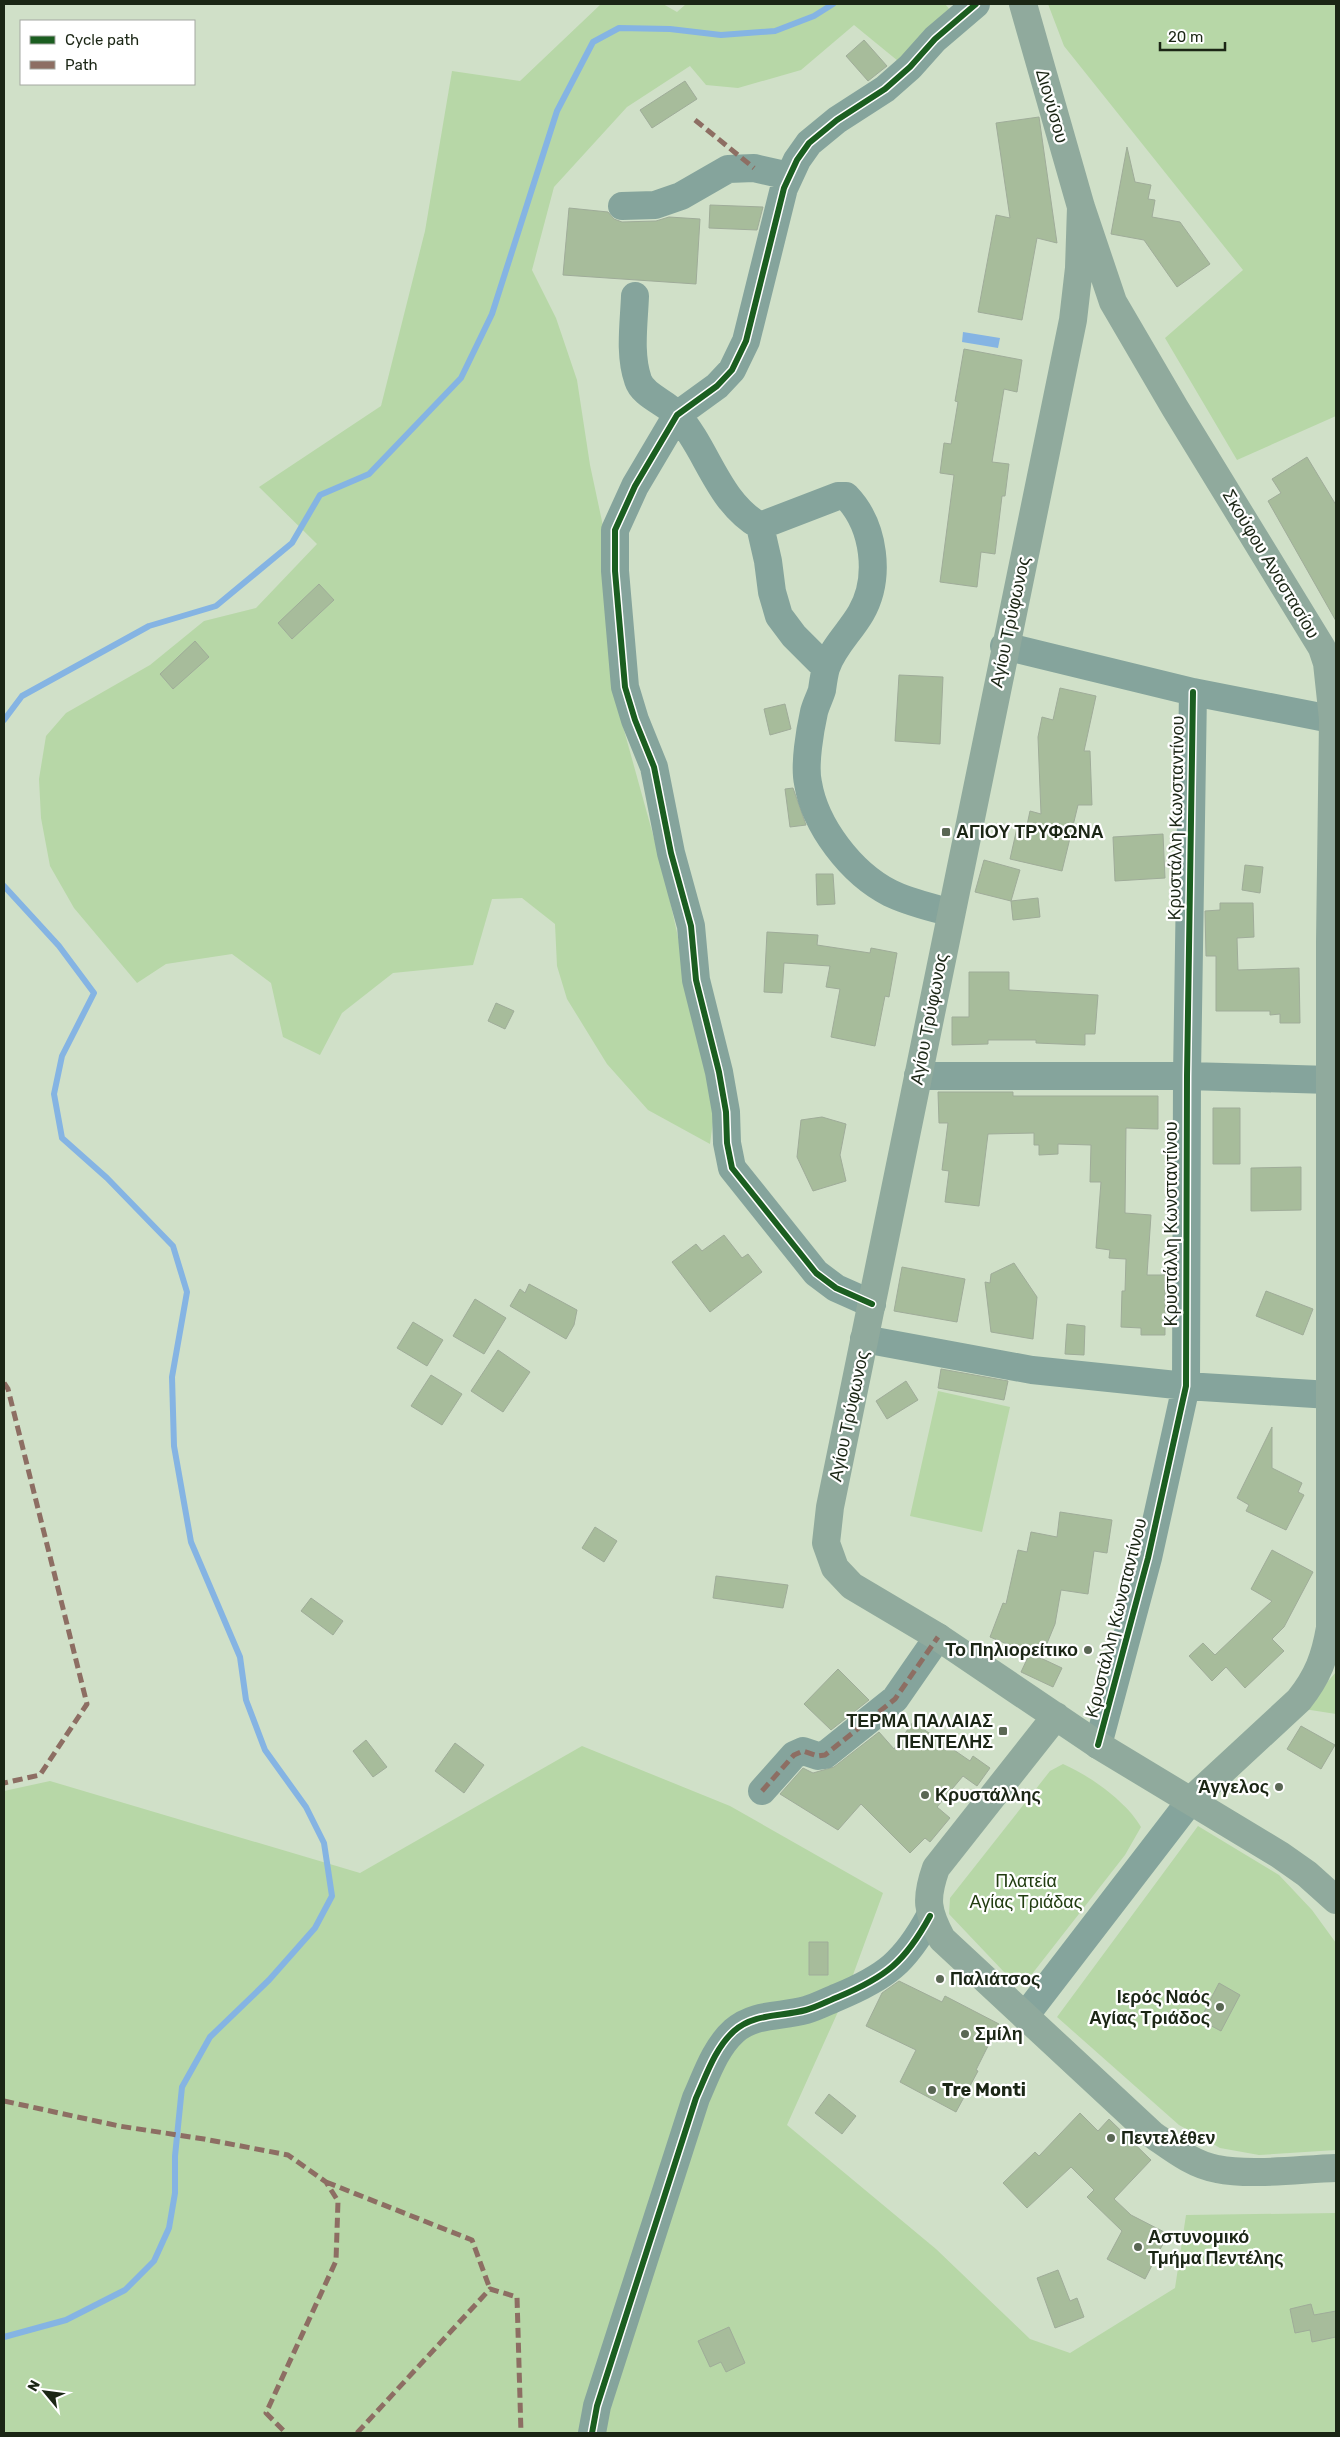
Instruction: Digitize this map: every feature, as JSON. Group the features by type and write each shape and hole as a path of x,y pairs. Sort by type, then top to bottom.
{"main road":[{"name":"Διονύσου","path":"1023,4 1081,208"},
{"name":"Σκούφου Αναστασίου","path":"1081,208 1113,302 1322,648 1327,663 1335,720 1330,1395 1334,1609 1325,1658 1309,1687 1299,1700 1191,1800"},
{"name":"Αγίου Τρύφωνος","path":"1056,1716 938,1637 852,1586 835,1568 826,1543 830,1507 864,1338 1004,646 1073,320 1079,268 1081,208"},
{"path":"1073,320 1076,310 1084,302 1094,298 1106,298 1113,302"},
{"path":"1336,1900 1308,1874 1191,1800 1098,1745 1056,1716 936,1868 929,1894 930,1916 942,1939 1153,2135 1181,2155 1216,2169 1237,2172 1336,2168"}],"street":[{"path":"872,1304 836,1288 816,1272 732,1168 727,1144 726,1112 719,1072 696,980 691,926 671,853 654,767 635,720 625,687 615,571 615,530 635,486 677,415 717,386 732,370 746,342 784,188 796,160 809,143 837,120 885,89 910,67 935,39 976,4"},
{"path":"622,206 655,205 681,196 728,169 754,168 789,176"},
{"path":"635,296 634,361 638,382 647,393 667,405 677,415 727,497 746,518 760,526 778,616 794,636 826,668"},
{"path":"760,526 838,496 846,496 852,502 867,531 873,557 870,586 861,613 836,648 826,668 814,711 807,782 818,815 834,844 860,871 889,893 951,914"},
{"path":"1004,646 1193,692 1335,720"},
{"name":"Κρυστάλλη Κωνσταντίνου","path":"1098,1745 1148,1558 1186,1386 1186,1076 1193,692"},
{"path":"918,1076 1186,1076 1333,1083"},
{"path":"864,1338 1032,1370 1186,1386 1330,1395"},
{"path":"762,1792 794,1755 803,1751 818,1756 825,1756 895,1699 938,1637"},
{"path":"1025,2016 1191,1800"},
{"path":"592,2433 597,2406 696,2098 717,2053 733,2031 748,2022 761,2017 807,2010 881,1977 907,1953 930,1916"}],"green space":[{"path":"601,4 663,4 677,12 686,4 945,4 952,12 898,61 854,25 801,70 738,88 706,85 690,66 627,107 554,187 532,270 556,318 577,380 590,465 603,526 614,694 665,878 715,1106 710,1144 648,1110 607,1064 567,999 557,966 555,924 522,898 492,899 473,965 393,973 342,1013 320,1055 283,1037 271,983 232,954 166,964 137,983 74,908 50,866 41,818 39,779 46,736 66,713 150,665 204,621 256,608 317,544 259,487 381,406 425,231 452,71 520,81"},
{"path":"1048,4 1336,4 1336,416 1237,460 1165,338 1243,270 1064,46"},
{"path":"938,1391 1010,1407 982,1532 910,1516"},
{"path":"1336,1672 1336,1714 1304,1709"},
{"path":"582,1746 730,1806 883,1893 846,1994 787,2125 936,2249 1030,2339 1070,2353 1175,2288 1186,2215 1336,2213 1336,2433 4,2433 4,1791 50,1781 360,1873"},
{"name":"Πλατεία Αγίας Τριάδας","path":"1063,1764 1107,1790 1127,1808 1141,1827 1125,1855 1032,1974 1018,1980 1004,1972 949,1914 950,1898 1050,1771"},
{"path":"1198,1826 1279,1875 1312,1910 1336,1943 1336,2150 1259,2155 1220,2148 1179,2125 1057,2017"}],"water":[{"path":"963,332 1000,338 998,348 962,342"}],"building":[{"path":"864,40 887,66 868,81 846,56"},
{"path":"685,81 697,99 652,128 640,110"},
{"path":"1039,117 1057,243 1037,238 1022,320 978,312 996,215 1010,218 996,123"},
{"path":"1127,147 1135,182 1151,185 1148,199 1155,200 1152,217 1180,222 1210,264 1177,287 1144,240 1111,234"},
{"path":"710,205 763,207 757,230 709,228"},
{"path":"569,208 608,212 614,219 622,222 656,221 669,217 700,219 696,284 563,275"},
{"path":"964,349 1022,360 1017,392 1004,389 992,462 1009,464 1005,496 1002,496 995,554 981,552 977,587 940,582 954,475 940,473 944,443 951,444 958,402 955,401"},
{"path":"1307,457 1336,505 1336,621 1268,501 1281,493 1272,479"},
{"path":"319,584 334,600 292,639 278,623"},
{"path":"195,641 209,657 173,689 160,674"},
{"path":"899,675 943,677 940,744 895,741"},
{"path":"1060,688 1096,696 1084,751 1090,751 1092,805 1078,805 1062,871 1010,859 1017,828 1026,830 1030,811 1041,814 1038,737 1042,717 1053,720"},
{"path":"785,704 791,729 770,735 764,709"},
{"path":"793,788 806,825 790,827 785,789"},
{"path":"1163,834 1165,878 1115,881 1113,837"},
{"path":"984,860 1020,870 1011,901 975,892"},
{"path":"1245,865 1263,867 1260,893 1242,890"},
{"path":"816,874 833,874 835,904 817,905"},
{"path":"1038,898 1040,917 1013,920 1011,901"},
{"path":"1220,903 1253,903 1254,937 1237,938 1238,970 1299,968 1300,1023 1280,1023 1280,1014 1270,1015 1270,1011 1216,1011 1216,956 1206,956 1205,911 1220,910"},
{"path":"767,932 818,935 817,945 870,953 871,948 897,953 889,997 885,996 875,1046 831,1037 840,989 826,987 830,966 784,963 782,993 764,992"},
{"path":"969,972 1009,972 1009,990 1098,995 1095,1034 1085,1034 1085,1045 1036,1043 1036,1040 988,1040 988,1044 952,1045 952,1017 969,1017"},
{"path":"496,1003 514,1011 505,1029 488,1021"},
{"path":"938,1092 1013,1092 1013,1096 1158,1096 1158,1129 1126,1128 1125,1213 1151,1215 1147,1275 1165,1275 1165,1335 1141,1335 1141,1328 1121,1327 1122,1291 1125,1291 1126,1259 1109,1258 1110,1250 1096,1248 1101,1182 1090,1182 1091,1145 1058,1144 1058,1154 1039,1155 1039,1145 1034,1145 1034,1133 988,1134 979,1206 945,1202 949,1171 942,1170 948,1123 939,1123"},
{"path":"1213,1108 1240,1108 1240,1164 1213,1164"},
{"path":"822,1117 846,1124 840,1155 846,1181 813,1191 797,1157 801,1120"},
{"path":"1301,1167 1301,1210 1251,1211 1251,1168"},
{"path":"724,1235 742,1258 748,1254 762,1272 710,1312 672,1262 696,1244 702,1251"},
{"path":"1014,1263 1037,1297 1033,1339 991,1332 985,1282 990,1283 991,1274"},
{"path":"902,1267 965,1279 957,1322 894,1311"},
{"path":"529,1284 577,1310 574,1325 566,1339 510,1306 520,1289 525,1293"},
{"path":"1266,1291 1313,1309 1303,1335 1256,1316"},
{"path":"475,1299 506,1318 484,1354 453,1336"},
{"path":"413,1322 443,1340 427,1366 397,1348"},
{"path":"1067,1324 1085,1326 1084,1355 1065,1354"},
{"path":"498,1350 530,1372 503,1412 471,1391"},
{"path":"941,1369 1008,1381 1004,1400 938,1388"},
{"path":"431,1375 462,1394 442,1425 411,1406"},
{"path":"906,1381 918,1400 887,1419 876,1401"},
{"path":"1272,1427 1272,1468 1302,1483 1298,1492 1304,1495 1286,1530 1246,1511 1249,1505 1237,1498"},
{"path":"1060,1512 1112,1520 1107,1553 1094,1551 1088,1594 1061,1590 1055,1624 1041,1658 990,1637 1003,1603 1006,1604 1018,1550 1027,1552 1031,1532 1057,1537"},
{"path":"595,1527 617,1541 604,1562 582,1548"},
{"path":"1272,1550 1313,1572 1284,1627 1272,1639 1284,1651 1245,1688 1226,1667 1212,1681 1189,1656 1203,1643 1215,1655 1272,1601 1251,1589"},
{"path":"716,1576 788,1585 783,1608 713,1598"},
{"path":"311,1598 343,1621 333,1635 301,1611"},
{"path":"1030,1653 1062,1668 1053,1687 1021,1672"},
{"path":"838,1669 869,1700 831,1730 804,1704"},
{"path":"913,1722 970,1761 973,1756 990,1768 977,1786 963,1776 937,1807 950,1818 930,1842 925,1838 910,1853 861,1804 838,1830 780,1794 803,1768 813,1773 834,1767 879,1732 894,1749"},
{"path":"1301,1726 1335,1745 1321,1769 1287,1749"},
{"path":"366,1740 387,1767 373,1777 353,1751"},
{"path":"455,1743 484,1765 464,1793 435,1771"},
{"path":"809,1942 828,1942 828,1975 809,1975"},
{"path":"899,1981 942,2002 945,1996 999,2024 976,2070 978,2071 956,2112 900,2082 916,2050 866,2026 882,1993"},
{"name":"Ιερός Ναός Αγίας Τριάδος","path":"1219,1983 1240,1995 1221,2031 1200,2020"},
{"path":"829,2094 856,2116 842,2134 815,2113"},
{"path":"1080,2113 1098,2131 1109,2119 1151,2160 1114,2199 1131,2215 1168,2234 1145,2279 1107,2259 1122,2231 1087,2197 1094,2190 1071,2167 1027,2208 1003,2183 1035,2152 1039,2156"},
{"path":"1058,2270 1070,2301 1077,2298 1084,2317 1055,2328 1037,2278"},
{"path":"1311,2304 1314,2315 1336,2311 1336,2337 1312,2342 1310,2330 1295,2333 1290,2309"},
{"path":"729,2327 745,2363 726,2372 721,2362 710,2367 698,2341"}],"waterway":[{"path":"4,720 22,696 149,626 216,606 292,543 320,495 369,474 461,378 492,314 557,111 593,42 619,28 670,29 721,35 775,31 814,16 833,4"},
{"path":"4,886 59,946 94,993 62,1056 54,1094 62,1138 107,1178 173,1246 187,1292 172,1377 174,1446 191,1542 240,1657 246,1700 265,1750 306,1807 324,1843 332,1896 315,1928 269,1980 210,2037 182,2087 175,2156 175,2193 169,2228 154,2261 125,2290 66,2320 4,2337"}],"marked path":[{"path":"695,120 754,168"},
{"path":"4,1383 8,1389 87,1704 40,1775 4,1783"},
{"path":"762,1791 794,1755 803,1751 818,1756 825,1755 895,1699 938,1637"},
{"path":"4,2101 119,2126 204,2139 288,2155 326,2182 338,2201 336,2261 266,2413 286,2433"},
{"path":"326,2182 472,2240 490,2289"},
{"path":"357,2433 490,2289 517,2297 521,2433"}],"cycle path":[{"path":"872,1304 836,1288 816,1273 732,1168 727,1143 726,1112 719,1072 696,980 691,926 671,853 654,767 635,720 625,687 615,571 615,530 635,486 677,415 717,386 732,370 746,341 784,188 797,160 809,143 837,120 885,89 910,67 935,39 976,4"},
{"path":"1098,1745 1148,1558 1186,1386 1187,1076 1193,692"},
{"path":"592,2433 597,2406 696,2098 721,2046 734,2031 750,2021 810,2009 855,1990 882,1975 903,1957 930,1916"}],"place":[{"name":"ΑΓΙΟΥ ΤΡΥΦΩΝΑ","path":"946,832"},
{"name":"Το Πηλιορείτικο","path":"1088,1650"},
{"name":"ΤΕΡΜΑ ΠΑΛΑΙΑΣ ΠΕΝΤΕΛΗΣ","path":"1003,1731"},
{"name":"Άγγελος","path":"1279,1787"},
{"name":"Κρυστάλλης","path":"925,1795"},
{"name":"Παλιάτσος","path":"940,1979"},
{"name":"Ιερός Ναός Αγίας Τριάδος","path":"1220,2007"},
{"name":"Σμίλη","path":"965,2034"},
{"name":"Tre Monti","path":"932,2090"},
{"name":"Πεντελέθεν","path":"1111,2138"},
{"name":"Αστυνομικό Τμήμα Πεντέλης","path":"1138,2247"}]}
